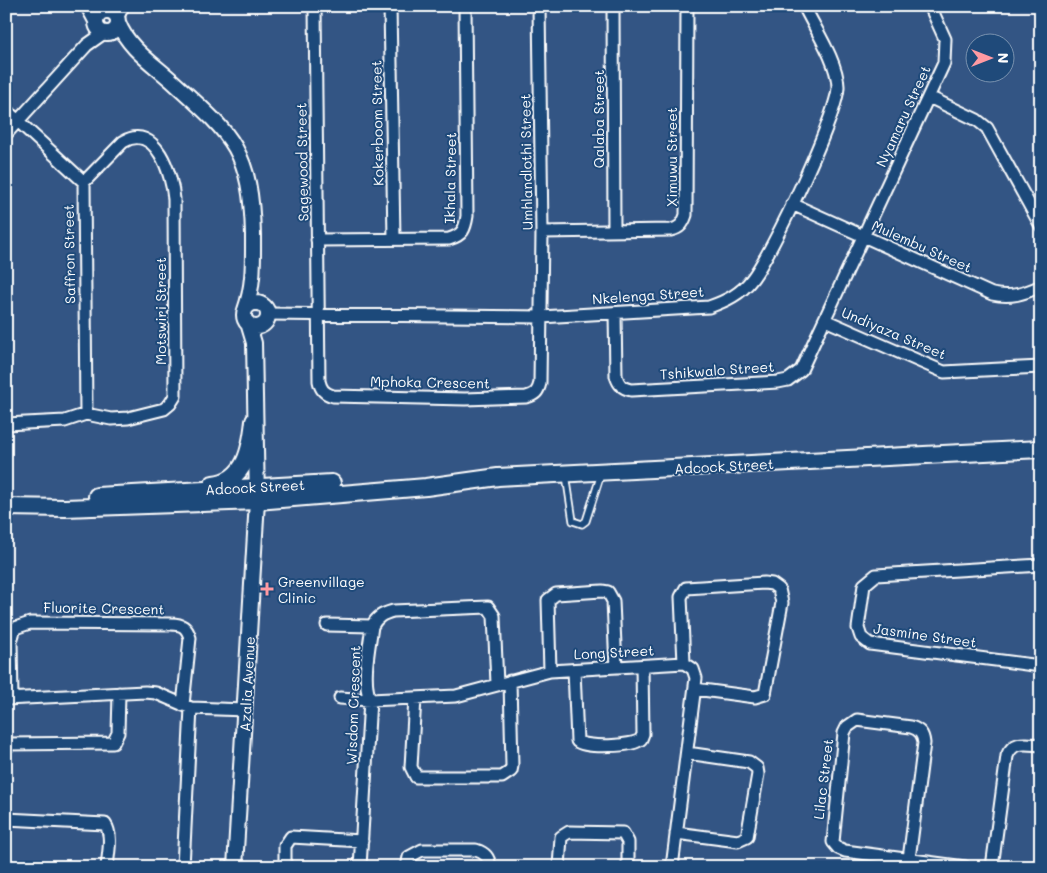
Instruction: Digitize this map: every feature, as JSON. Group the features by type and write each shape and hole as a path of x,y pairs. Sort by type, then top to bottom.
{"main road":[{"path":"159,491 181,486 218,483 231,478 241,468 250,450 254,421"},
{"name":"Adcock Street","path":"10,507 65,508 257,494 426,487 498,478 1041,449"},
{"name":"Adcock Street","path":"950,455 1041,460"},
{"name":"Adcock Street","path":"10,507 45,501 159,491 257,494"}],"street":[{"path":"88,6 101,27 128,41 221,125 240,157 246,172 252,203 254,278 246,316 254,343"},
{"name":"Sagewood Street","path":"315,6 318,317"},
{"name":"Kokerboom Street","path":"390,6 394,238"},
{"name":"Ikhala Street","path":"317,240 449,239 462,234 465,227 465,6"},
{"name":"Umhlandlothi Street","path":"539,6 542,232 541,317"},
{"name":"Qalaba Street","path":"613,6 614,231"},
{"name":"Ximuwu Street","path":"542,232 671,230 679,228 684,223 686,215 687,6"},
{"name":"Nkelenga Street","path":"266,316 541,317 709,307 730,299 742,290 761,267 792,204 836,105 838,87 836,70 804,6"},
{"name":"Nyamaru Street","path":"863,236 944,63 946,48 943,30 930,6"},
{"path":"101,27 98,14 113,12"},
{"path":"101,27 116,28 113,12"},
{"path":"113,12 128,41"},
{"path":"6,134 101,27"},
{"path":"929,97 977,120 987,128 1041,226"},
{"path":"6,110 84,182"},
{"name":"Motswiri Street","path":"6,424 65,421 86,414 112,419 151,414 164,409 175,396 174,194 170,178 157,149 146,138 131,137 84,182"},
{"name":"Saffron Street","path":"84,182 86,414"},
{"name":"Mulembu Street","path":"792,204 992,294 1007,297 1021,295 1041,286"},
{"name":"Tshikwalo Street","path":"615,313 616,376 618,383 624,388 631,390 788,380 801,370 863,236"},
{"path":"254,278 266,316 254,343"},
{"path":"246,316 255,303 266,316"},
{"path":"246,316 256,327 266,316"},
{"name":"Mphoka Crescent","path":"318,317 318,381 320,388 326,394 333,396 465,399 526,398 538,390 541,317"},
{"name":"Undiyaza Street","path":"825,320 944,372 1041,367"},
{"name":"Azalia Avenue","path":"235,867 257,494 254,421 254,343"},
{"name":"Jasmine Street","path":"1041,565 876,575 864,585 858,628 861,637 870,644 1041,666"},
{"path":"672,867 696,678 693,669 684,663 681,597 686,588 764,583 772,584 779,589 782,602 765,694 756,697 695,689"},
{"path":"550,671 548,600 556,594 602,591 612,596 613,601 616,667"},
{"path":"327,625 372,626 376,619 384,613 393,611 488,607 494,616 497,684"},
{"name":"Fluorite Crescent","path":"9,699 11,641 15,628 30,623 178,624 188,630 190,638 183,867"},
{"name":"Wisdom Crescent","path":"360,867 370,700 367,692 367,681 372,626"},
{"name":"Long Street","path":"340,698 370,700 469,694 497,684 550,671 684,663"},
{"path":"574,670 577,740 586,746 633,744 638,743 643,734 642,666"},
{"path":"414,698 412,767 416,777 502,777 510,772 512,766 510,681"},
{"path":"9,699 119,693 156,693 187,707 245,710"},
{"path":"6,744 113,743 118,733 119,693"},
{"name":"Lilac Street","path":"909,859 923,736 918,730 911,727 856,720 847,727 844,733 832,835 833,842 838,848 845,851 964,867"},
{"path":"992,867 1010,749 1016,745 1023,744 1041,745"},
{"path":"676,833 738,841 747,837 758,774 757,768 749,762 687,753"},
{"path":"6,819 105,824 109,829 110,836 107,867"},
{"path":"559,867 561,837 569,832 623,833 628,842 628,867"},
{"path":"285,867 285,846 291,837 362,841"},
{"path":"407,867 409,857 422,850 476,850 483,852 488,858 490,867"}],"lane":[{"path":"566,474 573,520 582,524 586,521 602,472"}],"place":[{"name":"Greenvillage Clinic","path":"267,589"}]}
